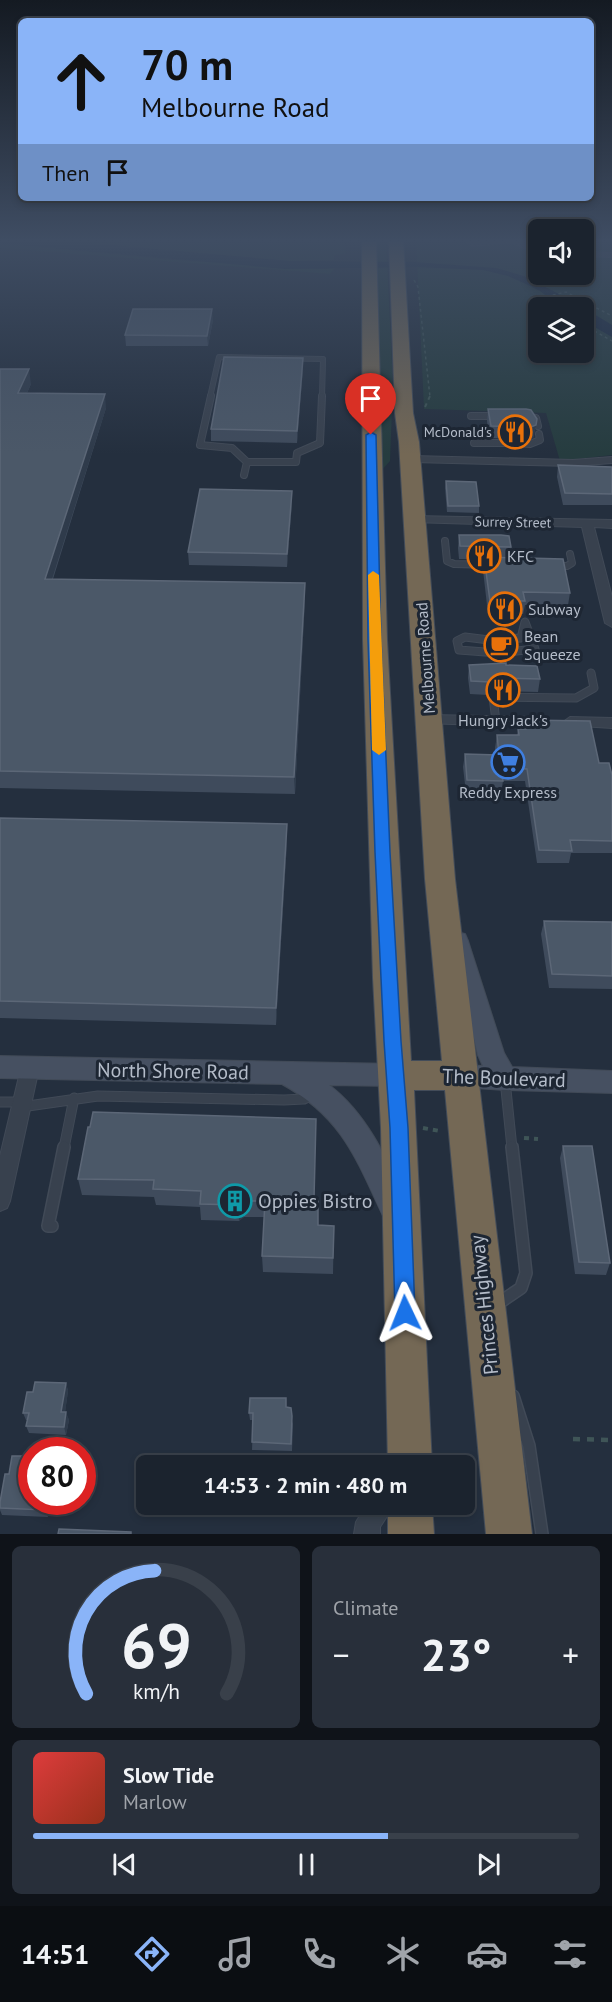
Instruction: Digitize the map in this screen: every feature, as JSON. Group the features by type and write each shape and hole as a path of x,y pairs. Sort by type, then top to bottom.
{"highway":[{"name":"Melbourne Road","path":"373,311 391,470 375,664 395,1075"},
{"name":"Melbourne Road","path":"405,311 415,410 391,470 414,520 443,902 461,1076"},
{"name":"The Boulevard","path":"395,1075 461,1076"},
{"path":"395,1075 403,1227 410,1455"},
{"name":"Princes Highway","path":"461,1076 509,1534"},
{"path":"410,1515 411,1534"}],"main road":[{"path":"443,902 484,1026 490,1055 505,1078"},
{"name":"North Shore Road","path":"0,1067 395,1075"},
{"path":"285,1073 318,1092 356,1129 403,1227"},
{"name":"The Boulevard","path":"461,1076 612,1082"}],"street":[{"name":"Surrey Street","path":"414,520 612,524"},
{"path":"587,523 612,623"},
{"path":"429,720 612,723"},
{"path":"0,1201 30,1068"},
{"path":"367,1534 368,1522 374,1515"}],"lane":[{"path":"219,357 322,359 320,443 297,453 296,462 247,462 232,448 200,445 219,357"},
{"path":"474,443 530,444 540,440 536,418 524,415"},
{"path":"471,416 503,416"},
{"path":"391,470 612,460"},
{"path":"244,475 247,462"},
{"path":"445,541 447,561 453,564 499,565"},
{"path":"545,566 567,566 572,563 570,554"},
{"path":"525,622 535,649 524,653 500,651 471,653 459,650 457,641 465,637 489,640 521,638 525,622"},
{"path":"496,721 493,698 576,698 594,688 591,673"},
{"name":"North Shore Road","path":"0,1102 42,1106 74,1098 98,1096 295,1100 304,1099 347,1075"},
{"path":"505,1078 526,1273 521,1288 486,1326 528,1435 542,1534"},
{"path":"52,1226 48,1226 74,1098"}],"path":[{"path":"415,410 430,396 421,311"},
{"path":"594,330 612,340"},
{"path":"573,1439 612,1440"}],"green space":[{"path":"377,311 389,311 393,385 390,461 382,470"},
{"path":"419,311 528,311 528,363 594,363 594,311 612,311 612,455 560,461 546,413 424,409"}],"water":[{"path":"594,314 612,325 612,337 594,327"}],"building":[{"path":"133,311 212,311 207,336 125,335"},
{"path":"224,357 303,358 297,431 211,429"},
{"path":"0,369 29,369 18,393 105,394 45,579 305,583 294,777 0,771"},
{"path":"488,409 531,410 537,419 536,425 531,427 491,426"},
{"path":"558,465 612,467 612,494 565,493"},
{"path":"446,481 476,482 479,506 448,506"},
{"path":"200,489 292,491 287,554 188,552"},
{"path":"459,535 509,536 511,547 460,546"},
{"path":"484,557 563,559 570,593 523,592 525,601 490,601"},
{"path":"506,663 506,665 537,666 540,679 495,678 490,682 471,681 469,665"},
{"path":"525,720 590,721 599,763 609,763 612,775 612,841 570,840 572,851 539,850 527,769 501,768 503,781 467,780 465,754 499,755 497,735 519,735 518,729 526,729"},
{"path":"0,818 287,824 276,1008 0,1001"},
{"path":"544,921 612,922 612,976 552,974"},
{"name":"Oppies Bistro","path":"93,1112 316,1119 314,1199 318,1200 318,1225 334,1226 333,1258 262,1256 265,1201 243,1201 238,1205 200,1204 201,1191 153,1189 154,1180 78,1179"},
{"path":"563,1146 592,1146 610,1263 579,1262"},
{"path":"35,1382 66,1383 61,1412 66,1412 64,1427 26,1426 29,1413 23,1413 27,1392 33,1392"},
{"path":"250,1398 286,1398 286,1407 291,1408 292,1416 291,1444 252,1442 253,1413 249,1413"},
{"path":"12,1456 18,1456 18,1509 0,1508 5,1474 9,1474"},
{"path":"59,1529 131,1532 131,1534 58,1534"}],"slow traffic":[{"path":"373,575 379,750"}],"place":[{"name":"McDonald's","path":"515,432"},
{"name":"KFC","path":"484,556"},
{"name":"Subway","path":"505,609"},
{"name":"Bean Squeeze","path":"501,645"},
{"name":"Hungry Jack's","path":"503,690"},
{"name":"Reddy Express","path":"508,762"},
{"name":"Oppies Bistro","path":"235,1201"}],"route":[{"path":"371,435 375,640 383,852 392,1041 399,1128 405,1313"}]}
